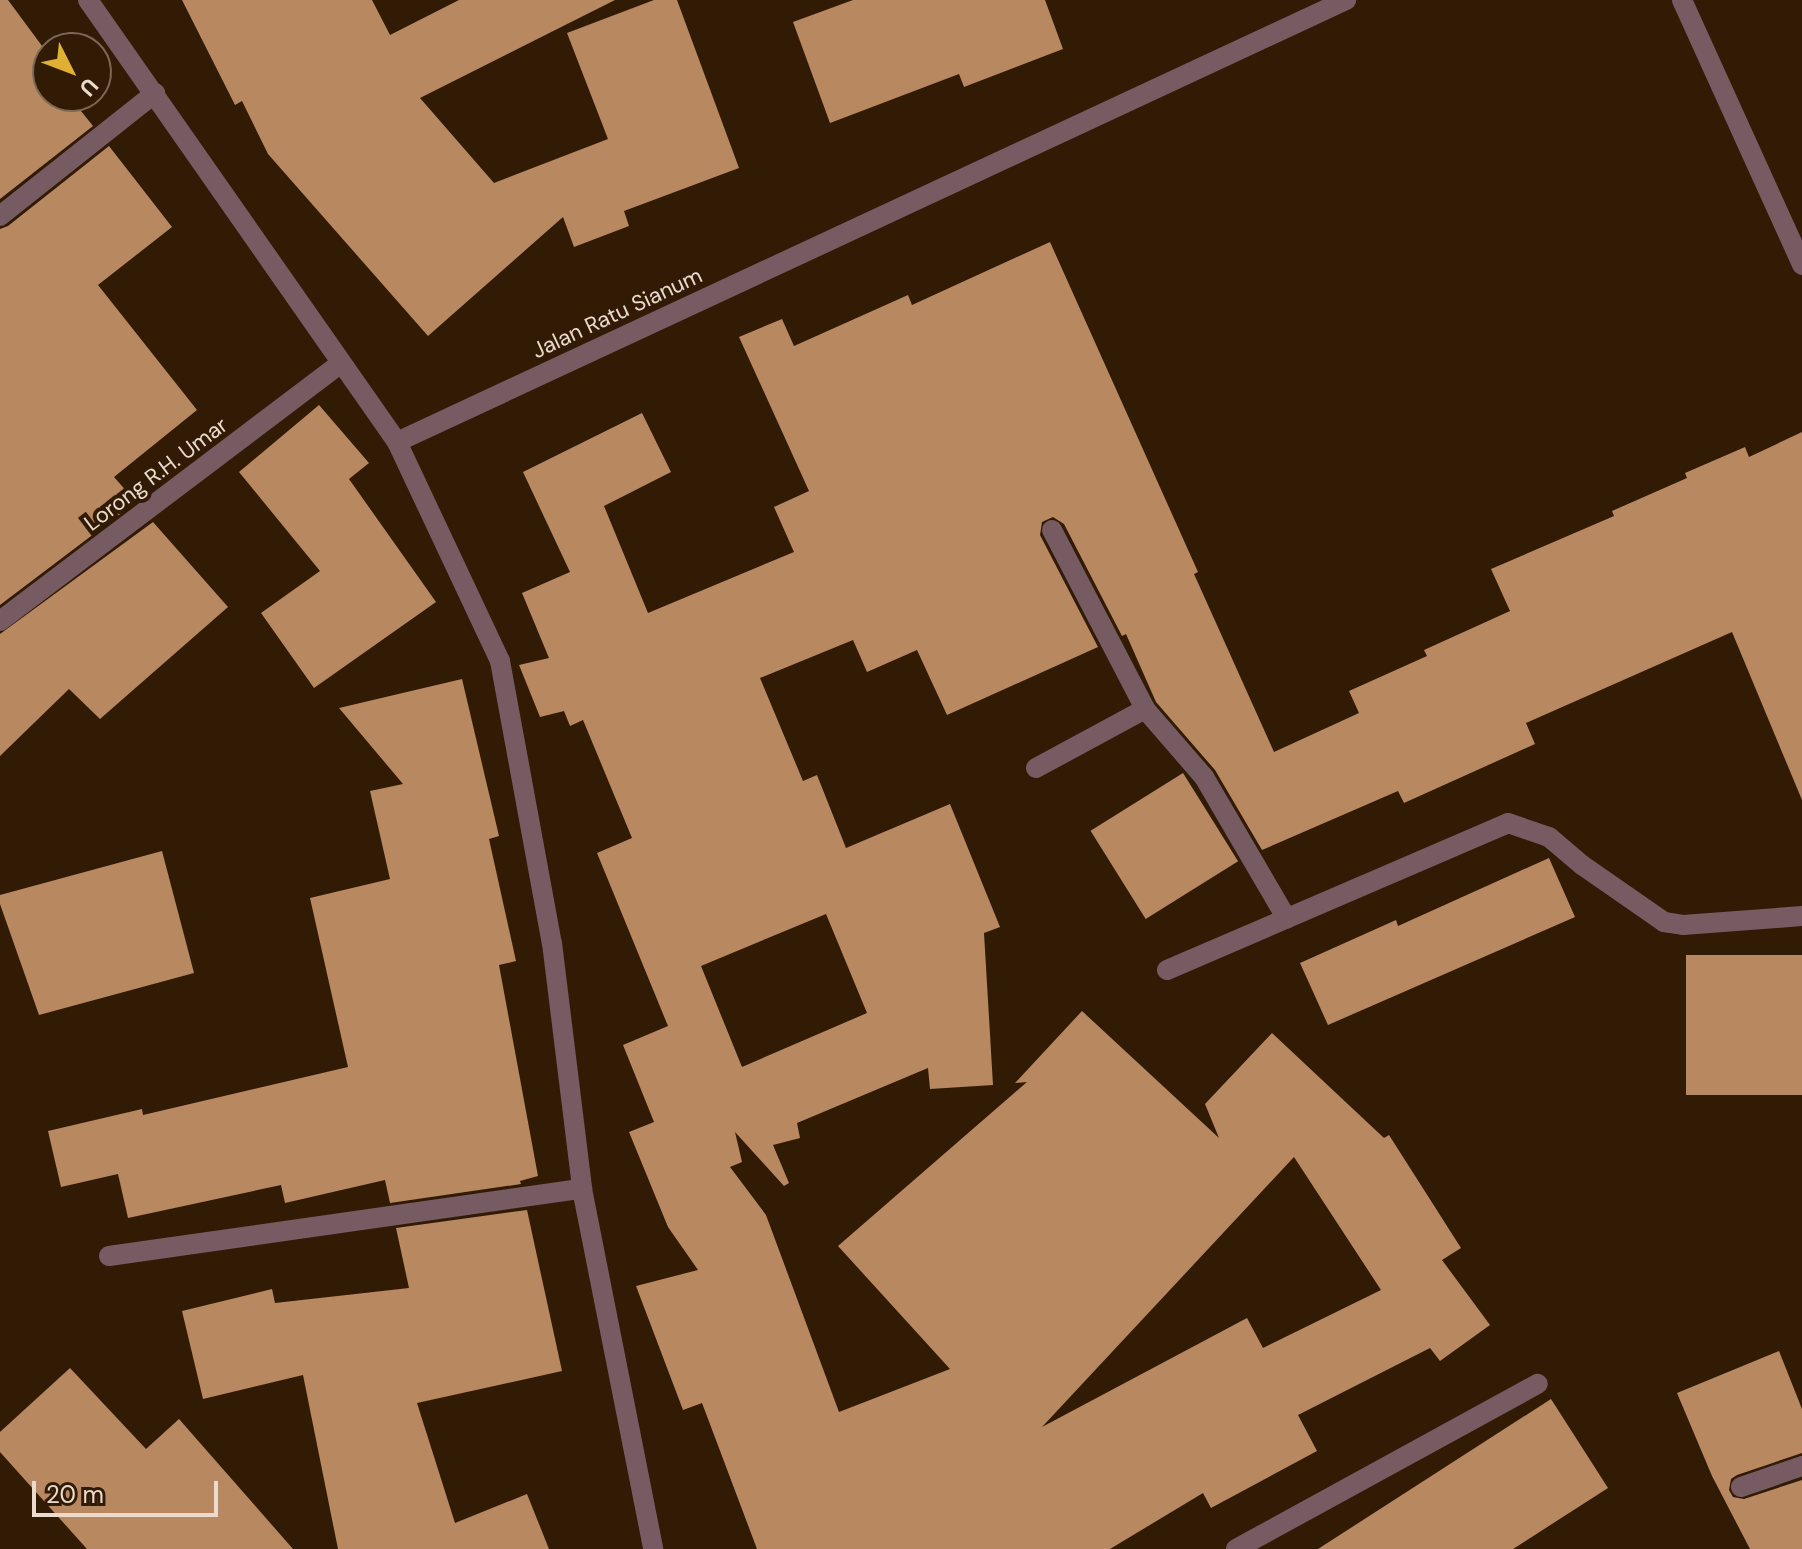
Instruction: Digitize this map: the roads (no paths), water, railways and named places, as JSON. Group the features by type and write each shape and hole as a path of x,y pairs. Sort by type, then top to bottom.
{"street":[{"path":"90,0 397,442 500,661 552,943 582,1189 653,1549"},
{"name":"Jalan Ratu Sianum","path":"397,442 1346,0"},
{"path":"1682,0 1802,265"},
{"path":"0,216 155,93"},
{"name":"Lorong R.H. Umar","path":"0,621 340,364"},
{"path":"1052,530 1145,709 1204,777 1287,919"},
{"path":"1036,768 1145,709"},
{"path":"1167,970 1508,823 1549,837 1582,865 1664,922 1683,925 1802,916"},
{"path":"109,1256 582,1189"},
{"path":"1236,1549 1538,1384"},
{"path":"1741,1487 1802,1466"}]}
